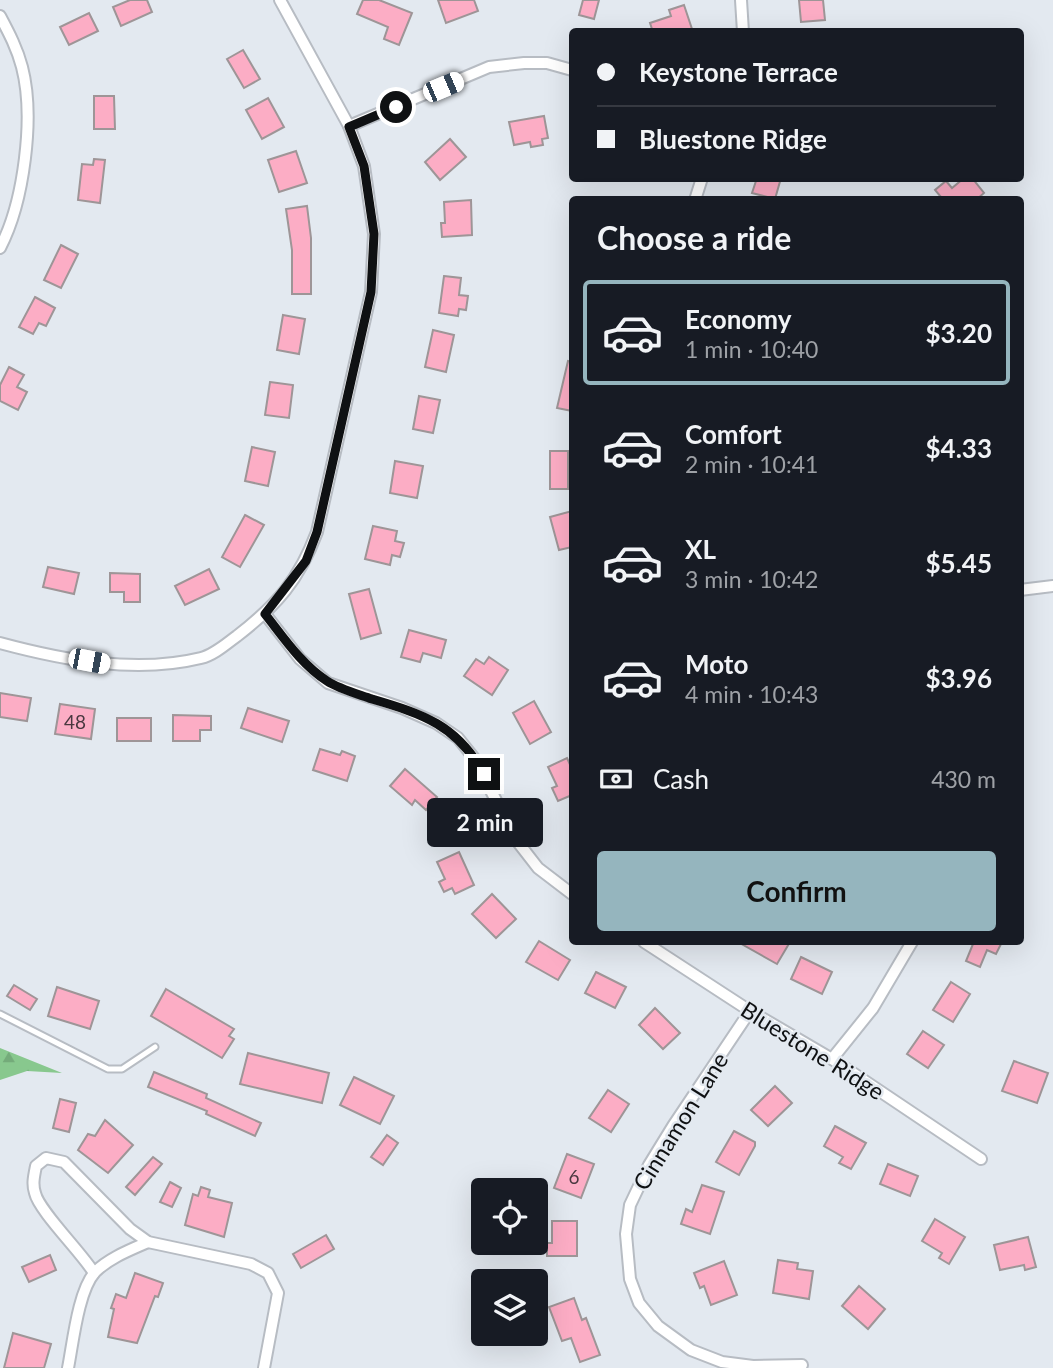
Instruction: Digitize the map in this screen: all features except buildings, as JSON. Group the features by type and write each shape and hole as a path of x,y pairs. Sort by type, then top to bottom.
{"street":[{"path":"0,643 115,666 146,666 203,658 223,647 265,614 306,561 317,532 371,292 374,234 364,166 349,127 280,0"},
{"path":"741,0 743,28"},
{"path":"0,16 14,42 23,69 26,105 24,167 19,198 0,248"},
{"path":"349,127 489,67 547,63 569,69"},
{"path":"1024,590 1053,586"},
{"path":"265,614 300,659 328,682 402,708 436,723 458,738 474,758 517,841 538,868 569,892"},
{"name":"Bluestone Ridge","path":"649,945 750,1011 832,1059 981,1158"},
{"path":"832,1059 873,1008 910,945"},
{"name":"Cinnamon Lane","path":"750,1011 673,1126 649,1165 630,1205 626,1234 630,1279 639,1303 658,1326 691,1350 722,1362 753,1366 802,1365"},
{"path":"94,1273 84,1256 35,1196 33,1182 36,1166 46,1158 64,1162 130,1229 148,1242 251,1264 268,1273 278,1293 264,1368"},
{"path":"68,1368 82,1302 94,1273 121,1254 148,1242"}],"lane":[{"path":"0,1014 108,1069 122,1069 155,1047"}],"green space":[{"path":"0,1048 62,1073 27,1071 0,1080"}],"route":[{"path":"396,107 349,127 364,166 374,234 371,292 317,532 306,561 265,614 300,659 328,682 436,723 458,738 484,774"}]}
